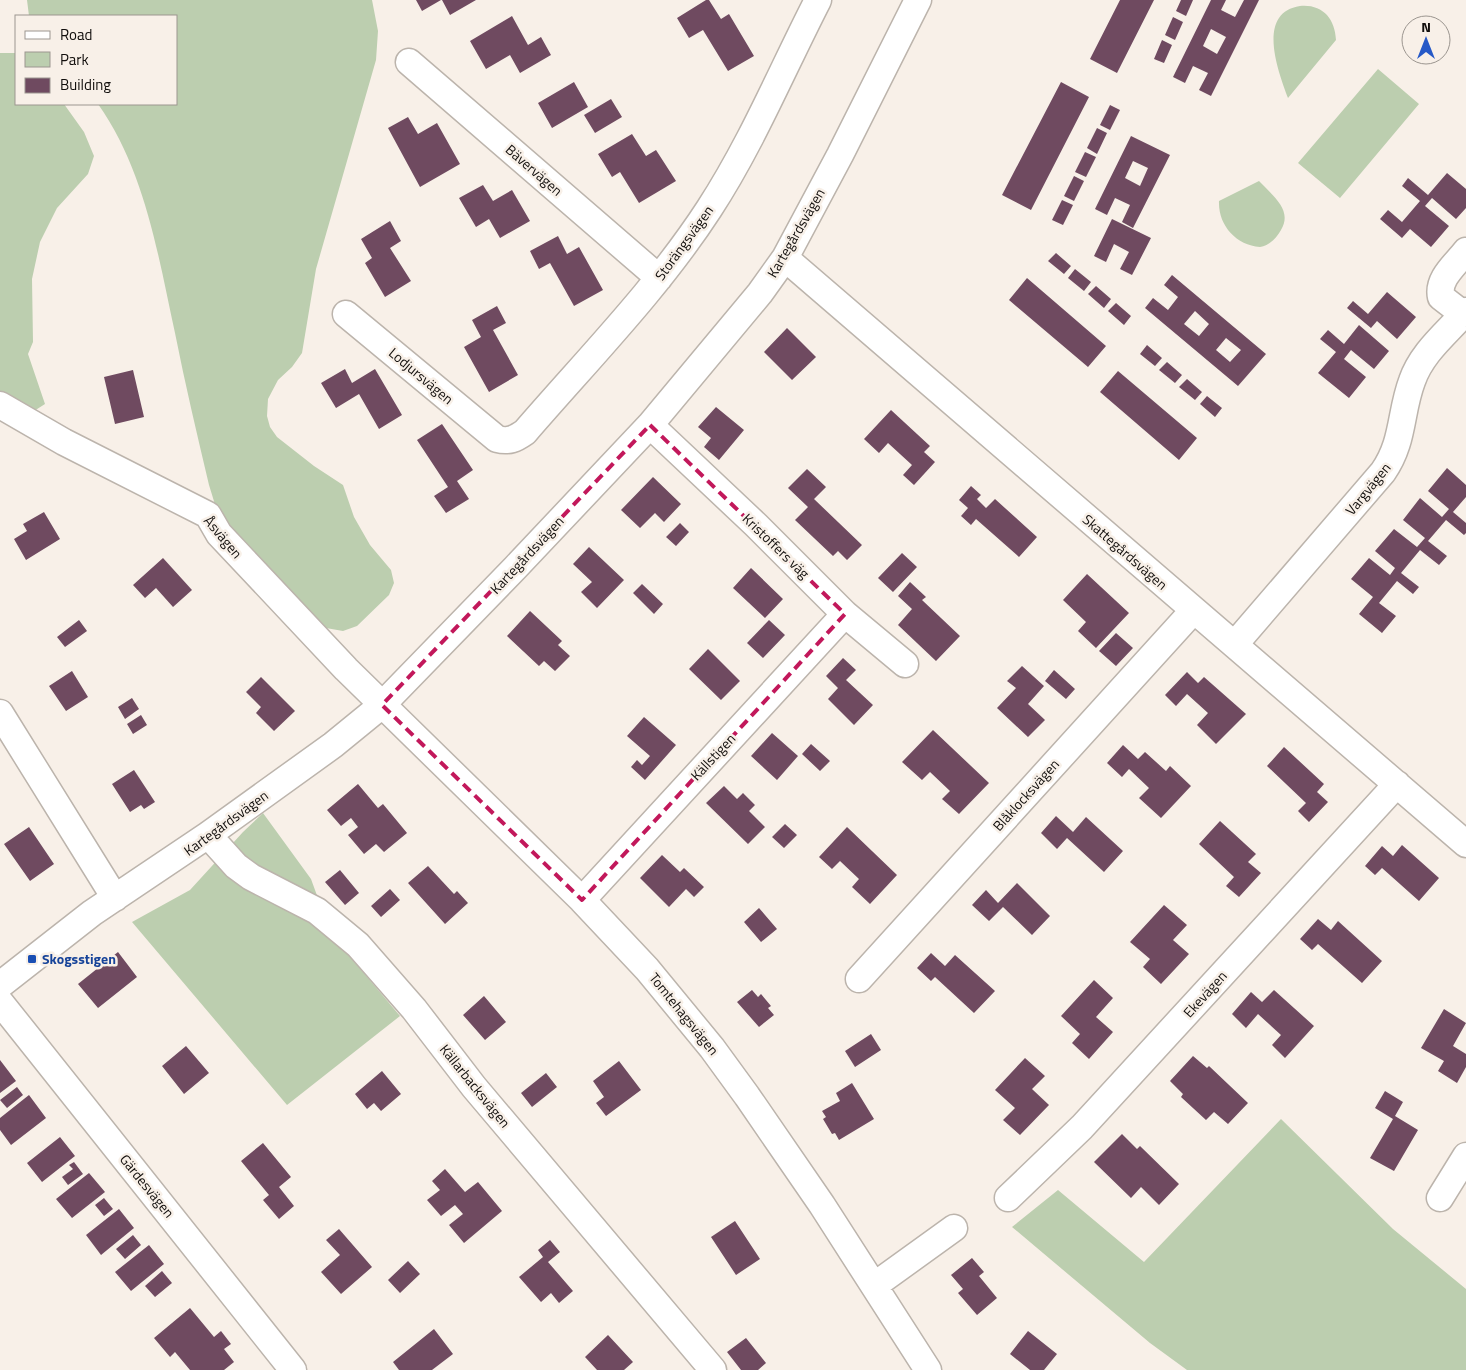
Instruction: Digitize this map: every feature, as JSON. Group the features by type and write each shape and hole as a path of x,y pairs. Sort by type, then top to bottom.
{"street":[{"name":"Kartegårdsvägen","path":"0,985 115,898 208,835 333,745 382,705 650,425 760,293 785,258 840,155 918,0"},
{"name":"Storängsvägen","path":"497,439 507,442 525,432 659,278 690,237 729,174 815,1"},
{"name":"Bävervägen","path":"409,62 659,278"},
{"name":"Vargvägen","path":"1235,644 1393,458 1399,442 1406,400 1416,369 1431,349 1465,312 1441,297 1439,289 1442,280 1466,251"},
{"name":"Skattegårdsvägen","path":"785,258 1466,844"},
{"name":"Lodjursvägen","path":"346,314 497,439"},
{"name":"Åsvägen","path":"0,405 64,442 208,515 219,534 382,705"},
{"name":"Kristoffers väg","path":"650,425 756,525 845,614 905,664"},
{"name":"Blåklocksvägen","path":"859,979 1193,610"},
{"name":"Källstigen","path":"582,900 845,614"},
{"name":"Tomtehagsvägen","path":"382,705 582,900 647,969 712,1048 787,1153 875,1285 928,1370"},
{"path":"0,713 115,898"},
{"name":"Ekevägen","path":"1008,1198 1088,1121 1397,784"},
{"name":"Källarbacksvägen","path":"208,835 244,872 317,911 358,945 414,1009 474,1087 713,1370"},
{"name":"Gärdesvägen","path":"0,1002 293,1370"},
{"path":"1440,1198 1466,1156"},
{"path":"875,1285 954,1228"}],"highlighted area":[{"path":"650,425 845,614 582,900 382,705"}],"green space":[{"path":"27,0 372,0 378,31 376,60 316,269 302,353 292,367 278,380 268,399 267,416 270,427 277,437 314,466 343,485 354,517 370,545 391,570 394,583 389,595 357,626 343,631 326,628 311,618 284,592 217,511 209,485 148,214 139,185 127,157 114,130 99,105 178,105 178,15 29,15"},
{"path":"1300,6 1315,7 1326,14 1333,25 1336,40 1288,98 1276,60 1274,32 1278,20 1286,11"},
{"path":"0,53 15,53 15,105 65,105 84,132 94,156 88,174 57,208 40,242 32,279 33,342 28,354 45,404 34,411 0,395"},
{"path":"1378,69 1419,104 1340,198 1298,163"},
{"path":"1259,181 1280,204 1285,216 1284,223 1277,236 1269,243 1260,247 1236,238 1225,226 1219,210 1219,201"},
{"path":"263,813 311,879 331,934 400,1016 287,1105 132,922 190,890"},
{"path":"1281,1119 1393,1229 1466,1289 1466,1370 1187,1370 1150,1343 1012,1227 1058,1190 1144,1262"}],"building":[{"path":"416,0 441,0 422,11"},
{"path":"442,0 476,0 450,15"},
{"path":"709,0 721,19 729,14 754,56 728,71 703,30 689,38 677,18"},
{"path":"1120,0 1154,0 1117,73 1090,59"},
{"path":"1181,0 1193,0 1186,16 1176,11"},
{"path":"1211,0 1226,0 1221,10 1235,17 1244,0 1259,0 1211,96 1199,90 1208,73 1193,66 1185,83 1173,77","holes":["1211,29 1226,37 1217,54 1203,46"]},
{"path":"512,16 528,45 541,37 551,55 520,73 510,55 486,69 470,41"},
{"path":"1173,17 1183,22 1175,40 1165,35"},
{"path":"1162,40 1172,45 1164,63 1154,59"},
{"path":"574,82 588,107 552,128 538,103"},
{"path":"1061,82 1089,97 1031,210 1002,195"},
{"path":"611,99 622,117 595,133 584,115"},
{"path":"1110,105 1120,110 1110,130 1100,125"},
{"path":"408,117 418,134 437,123 460,164 420,187 388,128"},
{"path":"1097,128 1107,133 1097,154 1087,148"},
{"path":"632,134 646,156 656,150 676,181 639,203 620,172 612,177 598,154"},
{"path":"1131,136 1170,155 1133,228 1122,222 1130,205 1115,198 1107,215 1095,209","holes":["1133,161 1148,168 1140,186 1125,178"]},
{"path":"1085,152 1096,157 1086,177 1075,172"},
{"path":"1447,173 1466,189 1466,208 1456,219 1432,198 1425,206 1449,226 1431,247 1410,229 1402,238 1380,219 1388,210 1402,222 1420,201 1402,186 1408,178 1428,195"},
{"path":"1074,176 1084,181 1074,201 1064,196"},
{"path":"483,185 493,201 512,190 530,221 500,238 489,219 476,227 459,198"},
{"path":"1062,200 1073,205 1063,225 1052,220"},
{"path":"1112,219 1151,238 1132,275 1120,269 1129,252 1114,244 1106,262 1094,256"},
{"path":"390,221 401,241 390,248 411,281 385,297 365,263 372,258 361,239"},
{"path":"558,236 567,254 579,247 603,290 574,306 550,263 539,269 530,251"},
{"path":"1056,253 1071,266 1064,274 1048,261"},
{"path":"1075,269 1091,282 1084,291 1068,278"},
{"path":"1172,275 1266,354 1238,386 1145,308 1153,298 1168,310 1178,297 1164,285","holes":["1195,311 1209,324 1199,336 1184,324","1226,338 1241,350 1230,362 1216,350"]},
{"path":"1027,278 1106,346 1088,367 1009,300"},
{"path":"1096,286 1111,299 1104,308 1088,294"},
{"path":"1387,292 1416,317 1397,339 1377,321 1371,328 1347,308 1353,301 1368,314"},
{"path":"1116,303 1131,316 1124,325 1108,311"},
{"path":"497,306 506,323 493,330 518,375 489,392 464,347 481,337 472,320"},
{"path":"1359,325 1389,351 1374,369 1351,350 1344,359 1366,377 1349,398 1318,373 1336,352 1320,339 1328,330 1344,344"},
{"path":"787,328 816,357 792,380 764,352"},
{"path":"1147,345 1162,358 1155,366 1140,354"},
{"path":"1167,362 1182,375 1175,383 1159,370"},
{"path":"345,369 352,383 375,369 402,415 379,429 359,394 336,408 321,383"},
{"path":"133,370 144,417 115,424 104,377"},
{"path":"1118,371 1197,438 1179,460 1100,392"},
{"path":"1187,379 1202,392 1195,400 1179,387"},
{"path":"1207,396 1222,408 1215,417 1200,404"},
{"path":"716,407 744,430 719,460 704,447 711,438 698,427"},
{"path":"891,410 930,446 924,452 935,462 914,485 903,475 912,465 888,443 879,453 864,439"},
{"path":"442,424 473,470 457,481 469,499 446,513 434,496 448,487 417,440"},
{"path":"1447,468 1466,485 1466,497 1453,512 1466,523 1466,533 1464,535 1446,520 1428,541 1447,556 1439,565 1420,550 1401,573 1419,587 1413,594 1397,581 1379,603 1396,616 1382,633 1359,614 1373,597 1351,579 1369,558 1390,575 1395,568 1375,551 1394,529 1417,547 1425,538 1403,520 1420,498 1442,517 1449,509 1428,491"},
{"path":"807,469 826,487 814,499 862,545 847,560 838,551 833,556 795,520 808,507 788,488"},
{"path":"653,477 681,504 664,522 655,513 640,528 621,510"},
{"path":"971,486 981,495 977,499 986,508 995,499 1037,537 1019,557 976,519 971,525 961,516 968,508 959,500"},
{"path":"44,512 60,539 26,560 14,539 27,531 23,524"},
{"path":"680,523 689,532 676,546 666,537"},
{"path":"589,547 624,580 597,608 581,592 592,582 573,564"},
{"path":"902,553 917,567 893,592 878,578"},
{"path":"163,558 192,590 173,607 156,588 145,598 133,585"},
{"path":"751,568 783,599 765,618 733,588"},
{"path":"1087,574 1129,613 1096,648 1078,631 1086,622 1063,600"},
{"path":"910,582 926,597 922,600 960,636 936,661 898,625 912,609 898,596"},
{"path":"642,584 663,604 654,614 633,593"},
{"path":"530,611 562,641 558,645 570,656 555,671 544,661 539,666 507,636"},
{"path":"79,620 87,631 65,647 57,637"},
{"path":"769,620 785,635 763,658 747,643"},
{"path":"1116,633 1133,648 1116,666 1099,651"},
{"path":"708,649 740,681 721,700 689,669"},
{"path":"843,658 856,670 846,680 873,705 854,725 828,699 838,688 826,676"},
{"path":"1022,666 1044,686 1028,704 1045,720 1028,737 997,708 1016,688 1007,681"},
{"path":"1054,670 1075,689 1066,699 1045,681"},
{"path":"72,671 88,697 66,711 49,686"},
{"path":"1187,672 1198,683 1204,677 1246,714 1216,744 1197,725 1208,713 1187,694 1176,706 1165,695"},
{"path":"261,677 295,711 274,731 256,713 261,707 246,692"},
{"path":"132,698 139,709 125,719 118,707"},
{"path":"141,715 147,725 133,734 127,724"},
{"path":"644,717 676,745 645,780 631,767 637,760 642,765 650,756 627,736"},
{"path":"933,730 989,783 959,814 942,799 950,791 930,772 922,780 902,762"},
{"path":"772,733 798,756 777,780 751,756"},
{"path":"811,744 830,761 820,771 802,754"},
{"path":"1123,745 1138,759 1145,752 1166,771 1170,766 1191,786 1161,818 1139,798 1149,788 1129,769 1122,777 1107,763"},
{"path":"1284,747 1324,784 1317,792 1328,802 1309,822 1298,811 1306,803 1267,766"},
{"path":"134,770 155,802 144,809 141,805 130,812 112,784"},
{"path":"358,784 378,808 383,804 407,833 384,852 376,844 364,854 348,835 358,827 351,818 341,826 327,810"},
{"path":"724,786 737,799 743,793 755,805 749,811 765,827 748,844 706,803"},
{"path":"1056,816 1073,832 1086,817 1123,851 1104,872 1067,838 1057,849 1041,833"},
{"path":"1220,821 1256,854 1248,862 1261,873 1239,897 1226,886 1234,877 1199,844"},
{"path":"785,824 797,835 784,848 772,837"},
{"path":"29,827 54,864 30,881 4,844"},
{"path":"847,827 897,875 870,904 852,887 859,879 840,861 832,869 819,857"},
{"path":"1402,845 1439,878 1419,901 1382,868 1375,875 1365,866 1382,846 1393,856"},
{"path":"662,855 680,872 684,868 704,887 694,897 686,889 669,907 640,878"},
{"path":"428,866 454,894 457,891 468,903 445,924 408,883"},
{"path":"340,870 359,893 345,905 325,882"},
{"path":"1017,883 1050,916 1032,935 1003,907 989,921 972,905 986,890 998,903"},
{"path":"390,889 400,900 381,917 371,906"},
{"path":"1164,905 1187,925 1173,940 1189,954 1161,984 1143,967 1150,959 1130,942"},
{"path":"759,908 777,929 761,942 744,922"},
{"path":"1318,919 1331,930 1338,921 1382,961 1362,983 1318,944 1312,950 1300,939"},
{"path":"118,952 137,977 98,1008 78,984"},
{"path":"931,953 945,966 955,955 995,991 974,1013 935,977 931,981 917,968"},
{"path":"1094,980 1113,998 1096,1017 1113,1032 1089,1059 1072,1043 1080,1034 1061,1016"},
{"path":"752,990 758,997 761,994 771,1006 768,1008 774,1015 759,1027 737,1002"},
{"path":"1274,990 1314,1026 1285,1058 1272,1045 1281,1035 1258,1014 1246,1028 1232,1014 1251,992 1262,1002"},
{"path":"484,996 506,1022 485,1040 463,1015"},
{"path":"1444,1009 1466,1023 1453,1046 1466,1054 1466,1067 1457,1083 1438,1071 1444,1061 1421,1048"},
{"path":"871,1034 881,1050 855,1067 845,1051"},
{"path":"186,1046 209,1073 184,1094 162,1066"},
{"path":"1193,1056 1207,1068 1209,1066 1248,1103 1228,1124 1214,1112 1206,1120 1181,1097 1183,1094 1170,1081"},
{"path":"1025,1058 1045,1076 1032,1089 1049,1105 1020,1135 1003,1120 1015,1108 995,1090"},
{"path":"0,1060 16,1081 0,1093"},
{"path":"619,1061 641,1090 606,1116 596,1103 604,1097 593,1081"},
{"path":"382,1071 401,1094 381,1111 374,1103 367,1109 355,1094"},
{"path":"546,1073 557,1087 532,1107 521,1093"},
{"path":"852,1083 874,1119 839,1140 835,1133 832,1134 823,1119 826,1117 822,1111 840,1101 836,1093"},
{"path":"17,1087 23,1095 7,1108 0,1100"},
{"path":"1385,1091 1403,1102 1395,1116 1418,1130 1394,1171 1370,1158 1393,1119 1375,1108"},
{"path":"29,1095 46,1118 11,1145 0,1130 0,1118"},
{"path":"1122,1134 1137,1149 1140,1146 1179,1184 1159,1205 1141,1187 1131,1198 1094,1162"},
{"path":"60,1137 75,1156 42,1182 27,1163"},
{"path":"263,1143 291,1177 279,1187 294,1206 279,1219 263,1200 269,1195 241,1161"},
{"path":"74,1162 83,1174 68,1185 62,1177 73,1169 69,1165"},
{"path":"445,1169 465,1192 478,1182 502,1211 464,1243 449,1225 463,1214 455,1205 441,1216 427,1200 440,1190 432,1181"},
{"path":"89,1173 105,1192 72,1218 56,1199"},
{"path":"104,1198 113,1209 104,1216 95,1205"},
{"path":"119,1209 134,1228 101,1255 86,1235"},
{"path":"735,1221 760,1259 736,1275 711,1237"},
{"path":"339,1229 372,1267 341,1294 321,1272 340,1255 326,1240"},
{"path":"133,1235 141,1245 125,1259 116,1249"},
{"path":"550,1240 560,1252 548,1262 573,1291 559,1303 551,1293 541,1302 519,1277 543,1257 538,1250"},
{"path":"149,1245 164,1264 131,1291 115,1272"},
{"path":"972,1258 984,1272 979,1276 997,1298 977,1315 958,1293 963,1289 951,1275"},
{"path":"408,1261 420,1274 400,1293 388,1280"},
{"path":"162,1271 172,1283 155,1297 145,1286"},
{"path":"190,1308 214,1337 221,1331 231,1344 224,1349 234,1362 224,1370 190,1370 175,1352 170,1357 154,1338"},
{"path":"434,1329 453,1354 432,1370 399,1370 393,1362"},
{"path":"1028,1331 1057,1354 1044,1370 1030,1370 1010,1354"},
{"path":"608,1335 633,1362 624,1370 597,1370 585,1357"},
{"path":"746,1338 766,1363 758,1370 741,1370 727,1352"}],"place":[{"name":"Skogsstigen","path":"32,959"}]}
